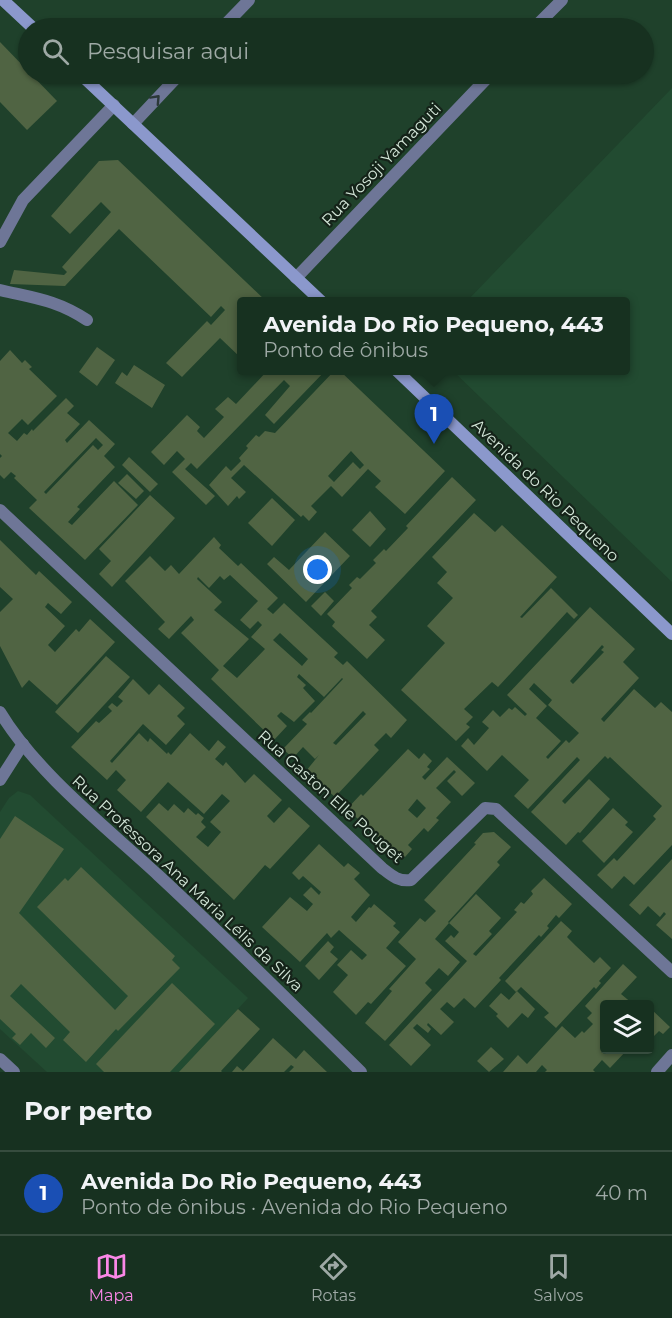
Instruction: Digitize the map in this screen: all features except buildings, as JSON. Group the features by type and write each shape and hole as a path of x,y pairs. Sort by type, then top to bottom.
{"main road":[{"path":"3,0 22,18"},
{"path":"91,84 317,297"},
{"name":"Avenida do Rio Pequeno","path":"401,375 672,634"}],"street":[{"path":"232,18 249,0"},
{"path":"544,18 562,0"},
{"path":"133,124 171,84"},
{"name":"Rua Yosoji Yamaguti","path":"296,278 481,84"},
{"path":"0,242 23,200 114,105"},
{"path":"0,290 50,300 73,310 87,320"},
{"name":"Rua Gaston Elle Pouget","path":"0,510 374,861 394,877 403,881 411,880 485,808 496,809 672,972"},
{"name":"Rua Professora Ana Maria Lélis da Silva","path":"0,712 23,744 50,775 220,933 361,1072"},
{"path":"0,780 23,744"},
{"path":"657,1072 672,1055"},
{"path":"0,1059 14,1072"}],"shaded area":[{"path":"672,88 672,582 457,375 630,375 630,297 471,297"},
{"path":"18,791 30,795 248,998 180,1072 47,1072 0,1029 0,812 9,798"}],"place":[{"name":"Avenida Do Rio Pequeno, 443","path":"434,444"}]}
